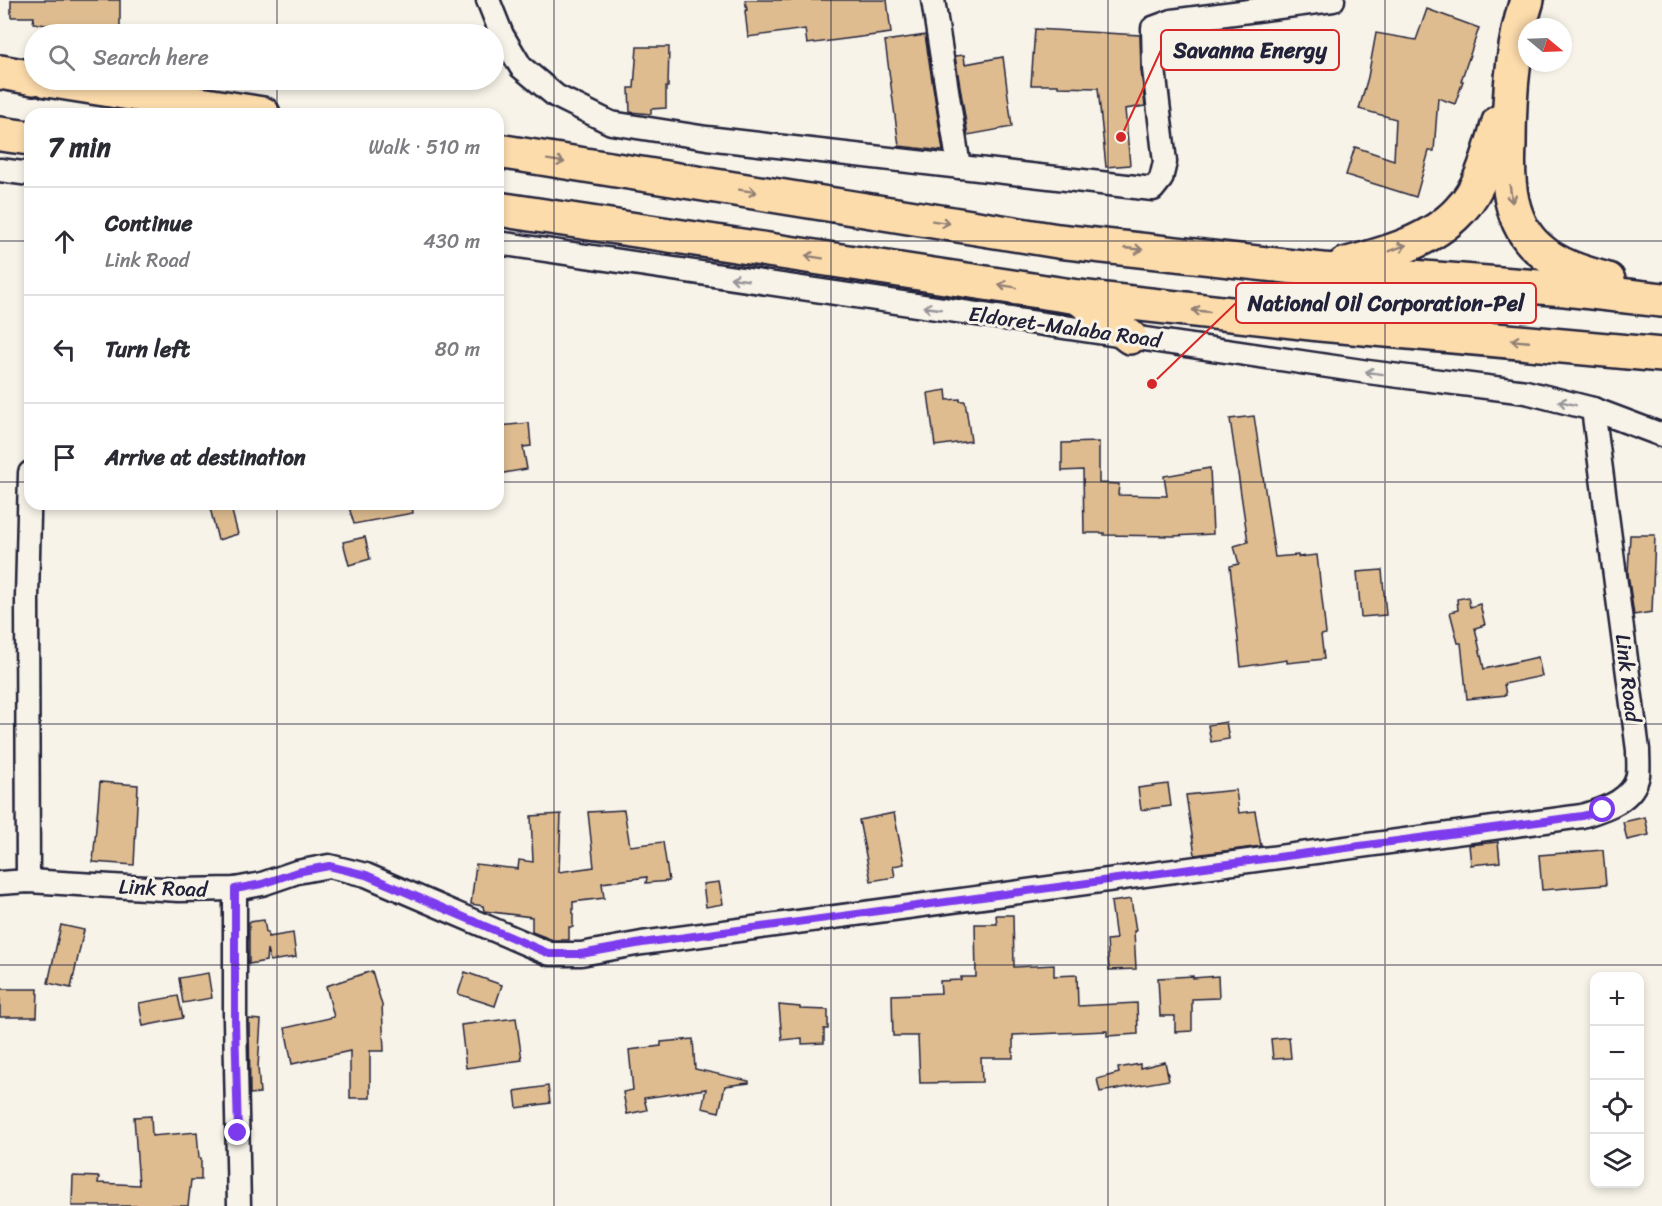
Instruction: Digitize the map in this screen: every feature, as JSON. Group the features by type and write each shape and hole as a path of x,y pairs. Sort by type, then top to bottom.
{"highway":[{"path":"1527,0 1518,27 1510,93 1508,170 1512,200 1520,225 1537,248 1556,262 1582,273 1662,298"},
{"path":"0,72 24,76"},
{"path":"111,90 225,108"},
{"path":"1322,270 1371,258 1421,239 1439,229 1461,209 1475,189 1486,165 1510,93"},
{"path":"0,134 24,137"},
{"path":"504,153 1058,241 1322,270 1662,298"},
{"name":"Eldoret-Malaba Road","path":"504,210 1078,297 1320,324 1662,355"},
{"path":"1078,297 1130,337"}],"street":[{"path":"488,0 498,24"},
{"path":"933,0 959,167"},
{"path":"504,38 521,67 556,96 611,123 707,138 1153,189 1161,179 1165,162 1154,69 1153,28 1172,21 1333,0"},
{"path":"0,170 24,173"},
{"name":"Eldoret-Malaba Road","path":"504,244 1368,372 1526,392 1593,409 1662,435"},
{"name":"Link Road","path":"0,883 28,881 179,890 235,889 329,866 366,875 550,954 581,954 654,942 1570,818 1603,810 1629,795 1638,776 1638,750 1593,409"},
{"path":"28,881 27,598 29,510"},
{"path":"235,889 239,1206"}],"building":[{"path":"11,0 120,0 120,24 39,24 33,23 34,17 11,17"},
{"path":"745,0 887,0 891,33 807,44 805,29 748,37"},
{"path":"1427,9 1479,28 1455,104 1438,98 1434,151 1429,151 1416,197 1346,175 1355,147 1394,160 1396,119 1359,109 1376,33 1416,40"},
{"path":"1035,29 1140,35 1145,106 1125,109 1130,165 1106,167 1098,88 1031,85"},
{"path":"925,35 943,151 899,146 885,41"},
{"path":"637,47 669,47 666,108 651,109 651,114 630,112 629,88 634,88"},
{"path":"964,55 965,64 1003,57 1012,127 968,135 955,56"},
{"path":"946,390 947,400 965,401 971,441 935,446 928,393"},
{"path":"1254,416 1275,557 1317,555 1326,634 1321,635 1324,659 1287,663 1287,660 1241,667 1230,566 1239,564 1234,546 1248,542 1230,419"},
{"path":"529,423 531,446 523,447 527,469 504,473 504,425"},
{"path":"1099,442 1099,483 1119,484 1118,495 1167,496 1164,476 1210,468 1213,534 1173,536 1084,533 1083,470 1062,471 1062,443"},
{"path":"210,510 232,510 238,534 218,540"},
{"path":"350,510 413,510 413,513 354,524"},
{"path":"1630,535 1655,535 1652,612 1634,615 1628,574"},
{"path":"365,537 370,559 349,565 343,542"},
{"path":"1382,570 1386,615 1361,617 1357,572"},
{"path":"1468,597 1470,607 1480,604 1485,625 1475,628 1484,669 1538,657 1542,676 1504,684 1506,695 1467,699 1461,643 1458,643 1450,612 1458,610 1457,599"},
{"path":"1226,722 1229,739 1211,742 1208,725"},
{"path":"100,782 138,785 134,865 93,862"},
{"path":"1168,784 1171,806 1141,810 1138,788"},
{"path":"1236,790 1239,813 1255,811 1261,846 1195,855 1186,795"},
{"path":"624,810 630,846 663,842 669,881 646,883 647,877 602,883 604,898 573,902 573,927 569,927 569,940 553,940 532,932 532,917 484,911 483,906 471,904 476,864 518,869 519,860 533,862 531,816 561,814 559,872 594,867 588,812"},
{"path":"894,813 904,864 893,866 895,877 871,881 859,820"},
{"path":"1645,817 1649,835 1627,840 1623,822"},
{"path":"1498,842 1500,862 1471,865 1469,845"},
{"path":"1603,850 1606,885 1542,890 1539,855"},
{"path":"719,882 723,904 706,907 703,884"},
{"path":"1131,899 1136,931 1134,931 1136,969 1109,970 1107,940 1116,939 1111,902"},
{"path":"996,915 1013,915 1014,967 1054,965 1054,976 1077,975 1078,1006 1137,1003 1138,1034 1107,1036 1107,1031 1013,1035 1013,1058 981,1058 982,1082 920,1083 918,1036 893,1036 892,995 941,993 940,981 976,977 975,924 997,924"},
{"path":"264,920 268,937 293,933 296,957 270,961 267,949 266,961 249,964 249,922"},
{"path":"61,925 84,930 71,988 48,983"},
{"path":"372,971 382,1005 384,1051 370,1051 370,1098 350,1098 350,1051 292,1064 285,1028 334,1017 326,986"},
{"path":"465,972 502,985 495,1006 458,994"},
{"path":"208,973 212,998 183,1003 179,978"},
{"path":"1193,976 1193,978 1218,976 1219,998 1192,999 1192,1031 1175,1032 1175,1016 1160,1016 1158,978"},
{"path":"0,989 38,989 37,1017 0,1017"},
{"path":"178,996 183,1018 143,1026 139,1003"},
{"path":"779,1005 800,1007 800,1009 828,1010 828,1029 824,1029 824,1043 802,1044 802,1038 782,1040"},
{"path":"516,1018 522,1060 466,1068 461,1025"},
{"path":"249,1019 261,1020 258,1067 260,1093 250,1094"},
{"path":"1289,1037 1291,1058 1273,1059 1271,1039"},
{"path":"693,1039 695,1069 749,1081 749,1083 725,1086 719,1112 702,1108 706,1089 644,1098 647,1110 627,1114 623,1092 633,1090 629,1050 661,1046 661,1042"},
{"path":"1165,1062 1169,1080 1100,1092 1097,1079 1119,1073 1118,1068 1140,1064 1140,1068"},
{"path":"548,1086 550,1103 517,1108 515,1091"},
{"path":"151,1116 152,1136 197,1132 199,1158 201,1158 201,1180 191,1180 188,1206 72,1206 73,1176 99,1177 98,1183 139,1185 134,1117"}],"place":[{"name":"Savanna Energy","path":"1121,137"},
{"name":"National Oil Corporation-Pel","path":"1152,384"}],"route":[{"path":"238,1133 235,889 262,884 297,872 329,866 366,875 550,954 581,954 642,943 1582,816 1603,810"}]}
